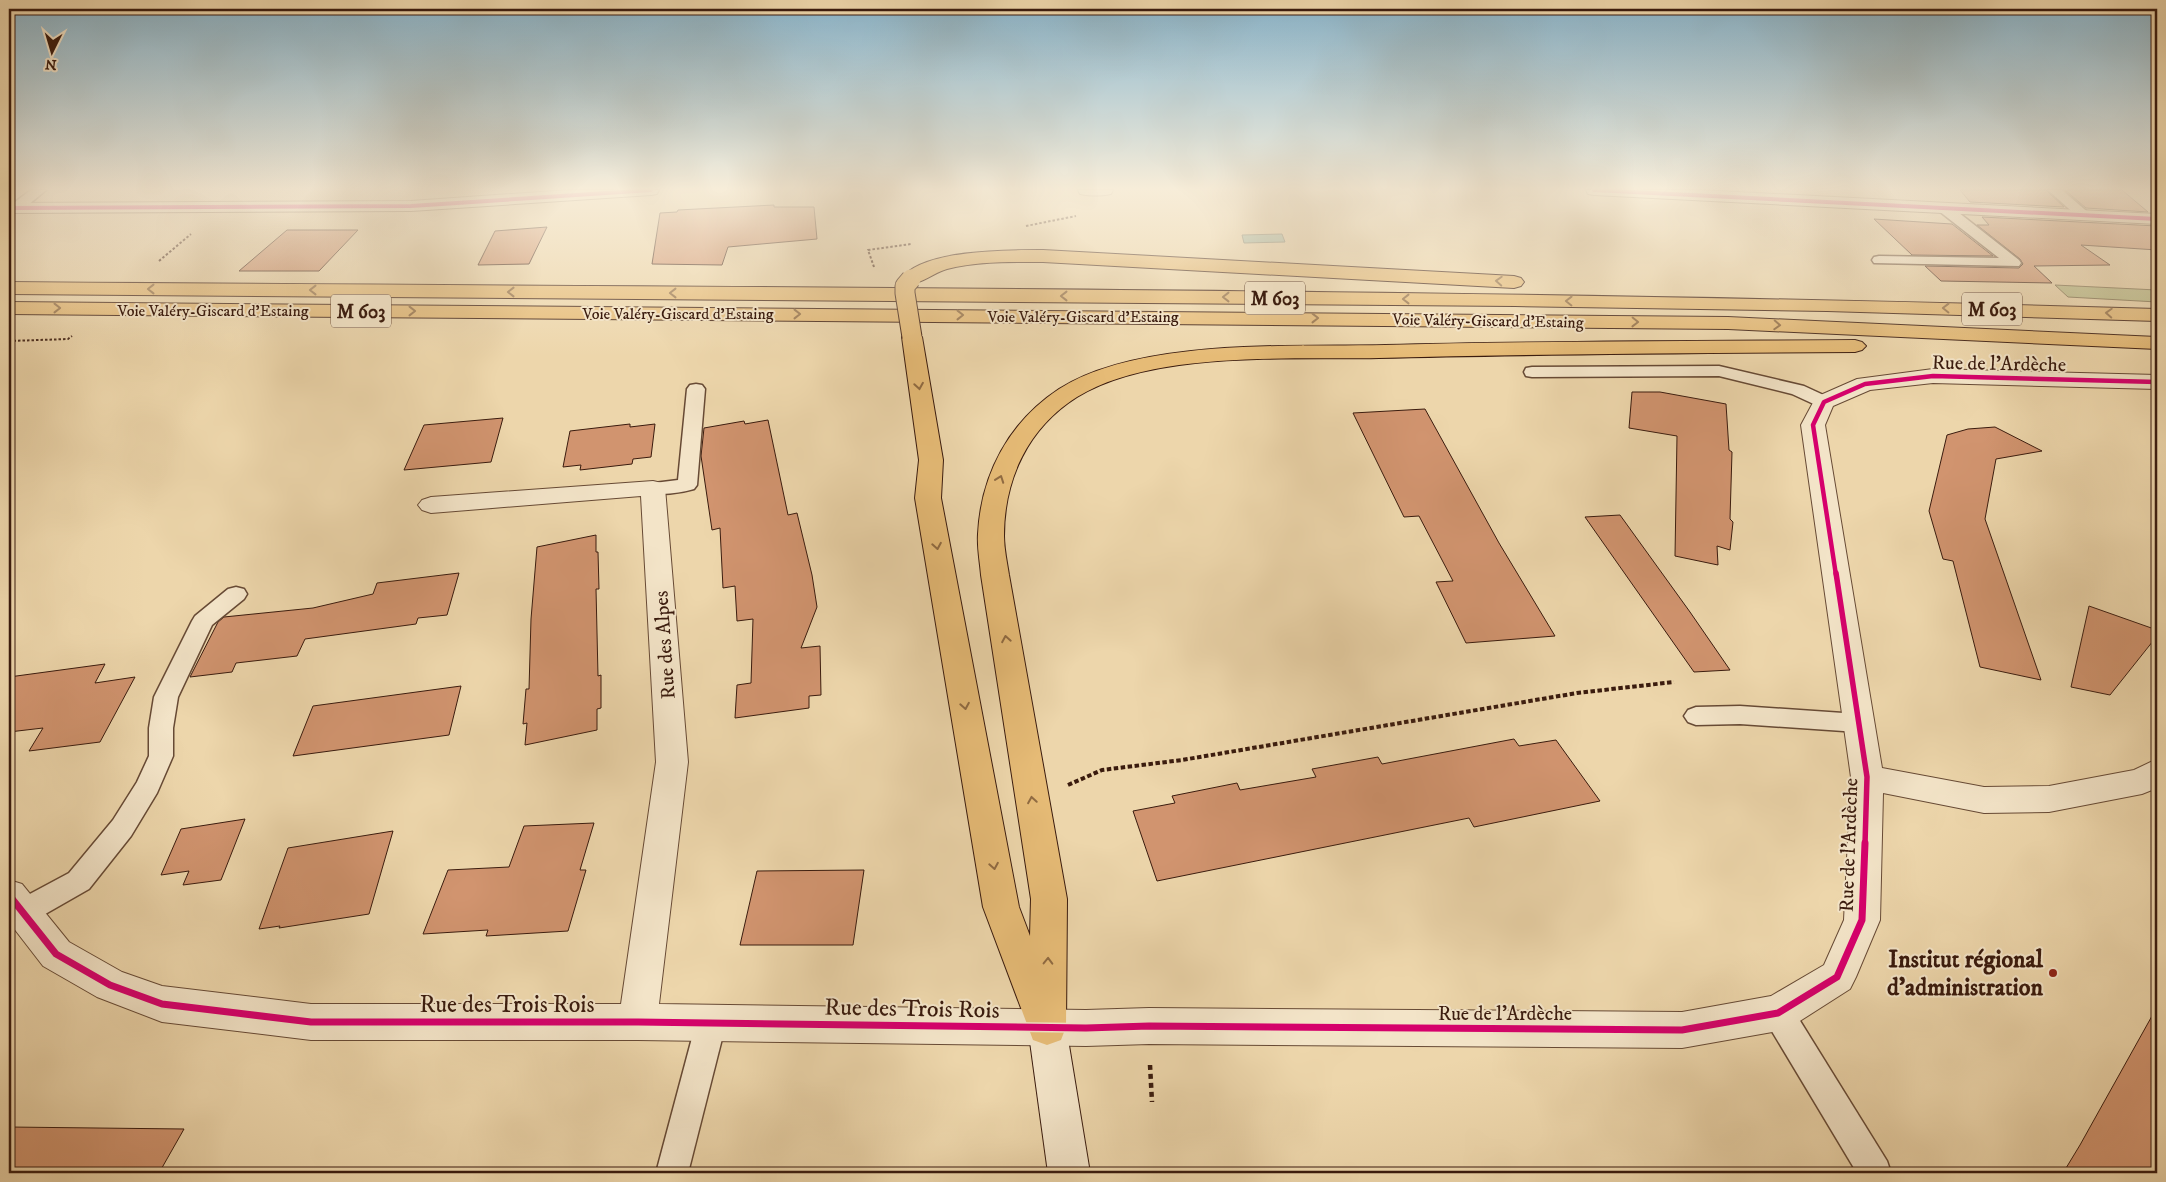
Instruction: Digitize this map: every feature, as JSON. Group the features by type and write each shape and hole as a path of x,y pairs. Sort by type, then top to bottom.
{"highway":[{"path":"1047,1027 1002,907 928,498 931,460 905,293 905,286 918,273 934,266 964,260 999,256 1043,256 1533,283 1827,305"},
{"name":"Voie Valéry-Giscard d'Estaing","path":"9,288 1515,300 1827,305 2157,315"},
{"name":"Voie Valéry-Giscard d'Estaing","path":"9,308 1718,323 2157,344"},
{"path":"1047,1027 1049,900 995,575 991,536 996,488 1010,452 1033,420 1070,392 1109,375 1149,365 1196,358 1421,350 2157,344"}],"street":[{"name":"Rue de l'Ardèche","path":"1047,1027 1158,1026 1682,1030 1778,1014 1837,977 1862,920 1867,778 1813,425 1824,402 1865,384 1933,376 2157,382"},
{"path":"432,505 653,488"},
{"name":"Rue des Alpes","path":"638,1022 672,762 653,488"},
{"path":"1867,778 1984,800 2049,799 2142,781 2157,772"},
{"name":"Rue des Trois Rois","path":"14,909 56,954 110,985 162,1004 311,1022 638,1022 1047,1027"},
{"path":"1047,1027 1070,1173"}],"lane":[{"path":"1879,260 2014,263 1991,245"},
{"path":"1532,372 1719,371 1798,390 1824,402"},
{"path":"653,488 687,485 696,389"},
{"path":"14,909 79,881 122,828 148,786 161,756 161,728 166,696 204,621 236,594"},
{"path":"1696,716 1740,714 1858,723"},
{"path":"1778,1014 1875,1173"},
{"path":"672,1173 711,1023"}],"path":[{"path":"153,267 178,245"},
{"path":"1031,791 1063,787 1102,770 1182,760 1577,693 1674,682"}],"green space":[{"path":"2055,285 2157,290 2157,302 2068,297"}],"building":[{"path":"269,245 344,245 319,271 239,271"},
{"path":"488,245 538,245 529,264 478,265"},
{"path":"655,245 748,245 728,247 722,265 652,264"},
{"path":"1902,245 1979,245 1993,256 1912,255"},
{"path":"2002,245 2081,245 2110,265 2034,266 2052,283 1941,281 1925,266 2019,268 2023,264 2020,259"},
{"path":"2083,245 2157,245 2157,250"},
{"path":"1632,392 1660,392 1726,404 1729,450 1732,452 1730,519 1733,522 1730,550 1717,546 1718,565 1675,556 1677,436 1629,428"},
{"path":"1425,409 1499,543 1555,636 1466,643 1436,582 1453,581 1419,516 1404,517 1353,413"},
{"path":"503,418 491,462 404,470 424,425"},
{"path":"768,420 788,515 797,513 812,575 817,607 801,648 820,646 821,695 809,696 809,708 735,718 737,685 751,683 753,619 737,621 735,586 723,588 720,528 712,530 701,456 704,428 744,421 745,424"},
{"path":"630,424 630,427 655,424 651,457 633,459 632,464 580,470 581,465 563,467 570,431"},
{"path":"1995,427 2042,451 1996,459 1985,519 2041,680 1980,667 1953,561 1943,559 1929,511 1947,435 1968,429"},
{"path":"1620,515 1730,670 1694,672 1585,517"},
{"path":"596,535 599,589 596,589 598,676 601,675 601,708 597,709 597,730 525,745 527,723 523,724 526,689 529,689 531,619 537,547"},
{"path":"459,573 447,615 418,618 416,624 305,639 297,656 236,663 232,672 190,677 218,622 224,617 313,608 373,594 377,583"},
{"path":"2089,606 2157,630 2157,636 2110,695 2071,687"},
{"path":"105,664 95,683 135,677 100,742 29,751 43,728 9,732 9,677"},
{"path":"461,686 449,735 293,756 313,706"},
{"path":"1514,739 1519,746 1556,740 1600,801 1474,827 1469,818 1157,881 1133,811 1175,803 1172,796 1237,783 1240,790 1316,777 1312,769 1378,757 1382,764"},
{"path":"245,819 221,880 183,885 189,871 161,875 181,829"},
{"path":"594,823 580,870 586,870 568,931 486,936 488,930 423,934 448,870 509,867 524,826"},
{"path":"393,831 369,914 279,928 280,926 259,929 288,848"},
{"path":"864,870 853,945 740,945 757,871"},
{"path":"2157,1007 2157,1173 2063,1173 2080,1145"},
{"path":"9,1127 184,1129 159,1173 9,1173"}],"cycle path":[{"path":"9,895 56,954 110,985 162,1004 311,1022 638,1022 1086,1028 1149,1026 1682,1030 1778,1013 1837,977 1862,920 1867,777 1813,425 1824,402 1865,384 1933,376 2157,382"}],"place":[{"name":"Institut régional d'administration","path":"2053,973"}]}
